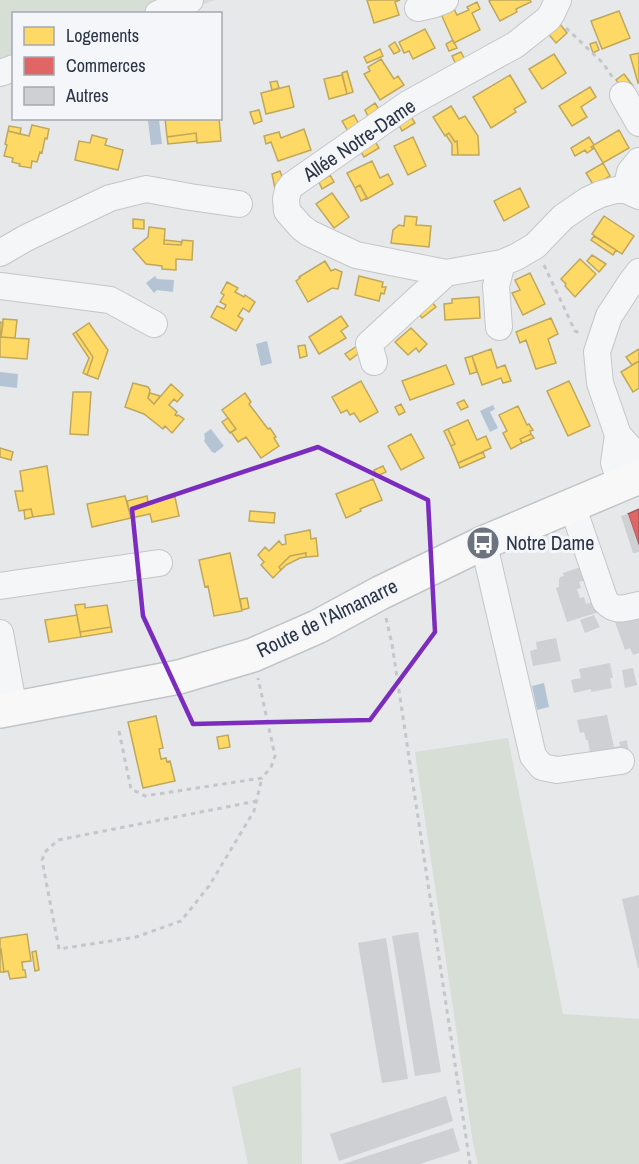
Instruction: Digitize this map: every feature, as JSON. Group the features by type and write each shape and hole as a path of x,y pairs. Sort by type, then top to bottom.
{"main road":[{"name":"Route de l'Almanarre","path":"7,710 179,676 253,655 317,627 480,544 572,505 633,474"}],"street":[{"path":"163,12 190,0"},
{"path":"418,8 446,0"},
{"name":"Allée Notre-Dame","path":"555,7 548,19 515,45 408,104 291,185 286,199 287,211 309,234 356,255 446,273 502,263 535,246 563,217 588,200 616,190 633,193 630,172 639,161"},
{"path":"623,95 639,123"},
{"path":"0,253 110,198 146,189 239,204"},
{"path":"499,327 495,286 502,263"},
{"path":"633,474 614,463 618,435 600,383 597,352 609,316 639,272"},
{"path":"374,362 369,344 446,273"},
{"path":"0,286 110,300 154,324"},
{"path":"572,505 604,601 611,607 619,609 639,605"},
{"path":"480,544 487,558 533,756 542,767 557,770 621,761"},
{"path":"0,586 159,563"},
{"path":"0,633 7,710"}],"path":[{"path":"555,7 603,63 623,95"},
{"path":"535,246 575,332 601,340"},
{"path":"380,593 392,644 470,1164"},
{"path":"253,655 275,756 271,767 262,778 254,811 209,886 181,921 136,938 59,949 42,860 46,851 58,840 256,801"},
{"path":"119,731 131,789 145,796 262,778"}],"highlighted area":[{"path":"318,447 428,500 435,632 370,720 193,724 143,616 132,509"}],"shaded area":[{"path":"0,0 215,0 181,12 12,12 12,56 0,60"},
{"path":"508,738 563,1014 639,1019 639,1164 478,1164 415,752"},
{"path":"301,1067 302,1164 248,1164 232,1087"}],"water":[{"path":"159,120 162,144 151,145 148,121"},
{"path":"155,276 157,279 174,280 173,292 157,290 154,293 146,283"},
{"path":"267,341 272,363 261,366 256,344"},
{"path":"0,372 18,374 17,388 0,386"},
{"path":"493,405 495,409 490,412 498,428 490,432 480,411"},
{"path":"211,429 224,446 215,453 204,441 204,434"},
{"path":"544,683 549,707 537,710 532,686"}],"building: Logements":[{"path":"367,0 400,0 395,2 399,15 374,23"},
{"path":"530,0 531,2 516,9 517,12 500,21 489,1"},
{"path":"477,2 480,9 472,13 480,30 454,43 441,14 454,9 457,15 469,10 467,7"},
{"path":"619,11 630,38 602,49 591,21"},
{"path":"559,23 567,33 556,43 545,30"},
{"path":"425,29 435,48 413,59 409,51 404,53 399,42"},
{"path":"453,40 457,48 449,51 446,44"},
{"path":"395,42 400,51 394,54 389,46"},
{"path":"596,42 599,50 593,53 590,44"},
{"path":"380,49 383,56 367,63 364,57"},
{"path":"461,52 467,64 458,69 452,56"},
{"path":"639,53 639,82 638,83 630,55"},
{"path":"554,54 566,73 542,89 529,69"},
{"path":"381,59 394,79 398,76 404,85 380,100 364,74 370,71 368,67"},
{"path":"347,71 353,92 347,94 342,73"},
{"path":"624,74 633,86 624,90 616,80"},
{"path":"342,75 347,94 329,99 324,79"},
{"path":"510,75 526,102 514,109 516,112 491,128 473,97"},
{"path":"277,81 279,88 272,90 270,82"},
{"path":"289,86 294,107 266,114 261,93"},
{"path":"590,87 596,97 581,107 587,117 572,126 559,106"},
{"path":"375,103 381,113 370,120 365,110"},
{"path":"451,106 459,119 465,116 478,136 479,155 458,155 457,141 455,142 449,133 445,136 433,117"},
{"path":"259,110 262,121 254,124 250,112"},
{"path":"354,115 360,126 349,133 342,121"},
{"path":"410,115 415,123 402,131 398,123"},
{"path":"165,120 219,120 221,141 197,143 196,133 167,137"},
{"path":"32,125 49,129 47,139 45,138 42,153 40,152 37,162 32,161 31,168 19,166 20,164 12,162 13,158 4,156 8,131 29,136"},
{"path":"9,126 21,128 20,134 8,131"},
{"path":"304,129 311,150 278,161 271,142 266,144 264,136 279,132 281,138"},
{"path":"619,130 629,148 603,163 593,146 591,147 593,149 587,153 585,150 575,156 571,148 589,137 594,145"},
{"path":"196,133 197,141 168,144 167,137"},
{"path":"449,133 455,142 457,141 458,155 452,155 452,144 446,135"},
{"path":"92,135 107,139 105,145 123,150 118,170 75,160 79,141 90,143"},
{"path":"413,137 426,166 408,175 394,146"},
{"path":"373,138 379,148 364,157 359,149"},
{"path":"372,161 380,178 388,174 393,184 367,199 360,185 355,188 347,173"},
{"path":"603,163 610,176 594,186 586,173"},
{"path":"280,171 284,182 275,189 272,174"},
{"path":"330,175 334,182 322,189 319,182"},
{"path":"360,185 367,198 361,201 355,188"},
{"path":"520,188 529,207 504,221 494,201"},
{"path":"332,193 349,217 334,228 316,204"},
{"path":"405,216 417,217 416,225 431,226 429,247 391,243 393,230 399,225 404,226"},
{"path":"604,216 634,236 622,254 592,234"},
{"path":"133,219 144,220 144,229 133,228"},
{"path":"149,227 165,229 164,244 181,245 182,240 193,241 192,260 176,259 176,270 146,264 133,249 148,237"},
{"path":"594,236 616,250 613,255 591,240"},
{"path":"164,240 182,242 181,245 164,244"},
{"path":"592,255 606,264 599,272 587,261"},
{"path":"580,259 596,274 575,297 561,279"},
{"path":"325,261 331,271 335,269 342,272 338,289 332,288 308,302 296,281"},
{"path":"530,273 545,304 523,315 512,293 520,290 515,280"},
{"path":"359,276 383,282 382,287 386,287 379,301 355,295"},
{"path":"227,282 238,288 235,292 255,302 249,312 243,308 238,316 243,319 236,331 211,317 217,306 224,309 226,305 220,302 224,295 221,293"},
{"path":"479,297 480,318 445,320 444,304 452,303 452,299"},
{"path":"429,299 436,307 422,318 416,310"},
{"path":"341,316 348,326 341,331 346,338 319,354 309,337"},
{"path":"551,318 558,334 548,339 556,363 536,369 526,340 520,343 516,332"},
{"path":"3,319 17,320 15,338 1,337"},
{"path":"0,322 3,323 1,337 29,339 27,359 0,357"},
{"path":"89,323 108,350 98,379 87,375 93,357 76,332"},
{"path":"411,328 427,344 419,352 416,348 408,355 395,342"},
{"path":"76,332 93,357 87,375 83,373 89,358 73,334"},
{"path":"305,345 307,356 300,358 298,346"},
{"path":"357,346 360,352 350,360 345,354"},
{"path":"491,349 497,368 505,365 511,381 503,383 501,378 482,385 472,356"},
{"path":"639,349 639,361 632,365 626,357"},
{"path":"472,356 477,372 470,374 465,358"},
{"path":"639,361 639,388 633,392 621,372"},
{"path":"446,365 454,384 410,400 402,381"},
{"path":"361,381 378,412 360,422 354,413 350,415 347,410 341,413 332,397"},
{"path":"569,381 590,426 568,436 547,391"},
{"path":"133,383 148,387 150,390 148,398 154,404 171,384 183,395 177,402 174,399 169,405 177,412 175,415 184,419 172,433 165,426 163,429 144,414 125,407"},
{"path":"73,392 91,392 88,435 70,434"},
{"path":"150,393 160,396 154,404 148,398"},
{"path":"245,393 251,402 249,404 268,429 270,428 279,446 261,458 246,437 238,442 231,432 236,429 222,410"},
{"path":"464,400 468,407 461,410 457,403"},
{"path":"401,404 405,412 399,415 395,407"},
{"path":"518,406 527,425 529,424 533,430 530,431 531,434 520,439 522,443 511,449 503,433 507,431 499,415"},
{"path":"228,418 236,429 230,433 222,422"},
{"path":"468,420 477,440 486,436 491,448 458,463 451,446 455,444 448,429"},
{"path":"448,429 455,444 451,446 444,431"},
{"path":"411,434 424,458 401,470 388,446"},
{"path":"531,434 534,438 522,443 520,439"},
{"path":"0,448 13,452 11,460 0,457"},
{"path":"483,452 485,457 460,468 458,463"},
{"path":"47,466 54,514 33,517 31,509 19,511 15,491 23,491 20,471"},
{"path":"383,466 386,472 377,476 374,470"},
{"path":"373,479 382,500 346,518 336,494"},
{"path":"125,496 131,518 92,527 87,504"},
{"path":"147,496 148,502 175,497 179,516 152,522 150,514 131,518 127,501"},
{"path":"31,509 33,517 25,519 24,510"},
{"path":"250,511 275,513 274,523 249,521"},
{"path":"310,530 311,539 316,538 318,556 306,557 306,553 290,556 279,567 281,570 273,578 261,565 264,562 258,555 265,547 269,551 279,541 282,545 286,544 285,535"},
{"path":"230,553 242,611 214,616 208,586 205,587 199,560"},
{"path":"306,553 306,557 286,565 281,570 279,567 290,556"},
{"path":"247,598 249,608 242,610 240,599"},
{"path":"85,604 85,608 107,605 111,627 80,632 75,605"},
{"path":"77,615 81,637 49,642 45,620"},
{"path":"111,627 112,632 81,637 80,632"},
{"path":"156,716 163,748 159,749 161,759 166,758 167,762 170,761 175,781 143,788 128,722"},
{"path":"228,735 230,747 219,749 217,737"},
{"path":"27,934 31,961 22,962 26,977 10,979 8,971 4,972 0,938"},
{"path":"1,949 4,972 0,972"},
{"path":"36,951 39,970 35,971 32,952"}],"building: Commerces":[{"path":"639,509 639,546 628,514"}],"building: Autres":[{"path":"628,514 639,552 633,553 621,516"},
{"path":"581,567 585,580 579,582 581,588 577,589 580,598 584,597 586,604 599,600 602,611 567,622 556,588 559,587 559,580 564,576 563,573"},
{"path":"594,615 600,627 585,633 580,620"},
{"path":"639,616 639,653 633,655 630,648 625,650 614,619"},
{"path":"556,638 561,661 533,666 530,651 537,649 536,642"},
{"path":"610,663 612,688 574,693 571,680 581,678 579,669"},
{"path":"633,668 637,685 625,688 622,670"},
{"path":"607,715 614,747 620,746 619,742 627,740 629,753 591,760 588,740 584,732 580,733 577,720"},
{"path":"639,895 639,968 638,968 622,899"},
{"path":"418,932 441,1072 415,1076 392,936"},
{"path":"386,938 408,1079 382,1083 358,943"},
{"path":"446,1096 453,1121 339,1161 330,1134"},
{"path":"453,1128 460,1151 420,1164 343,1164"}],"place":[{"name":"Notre Dame","path":"483,543"}]}
